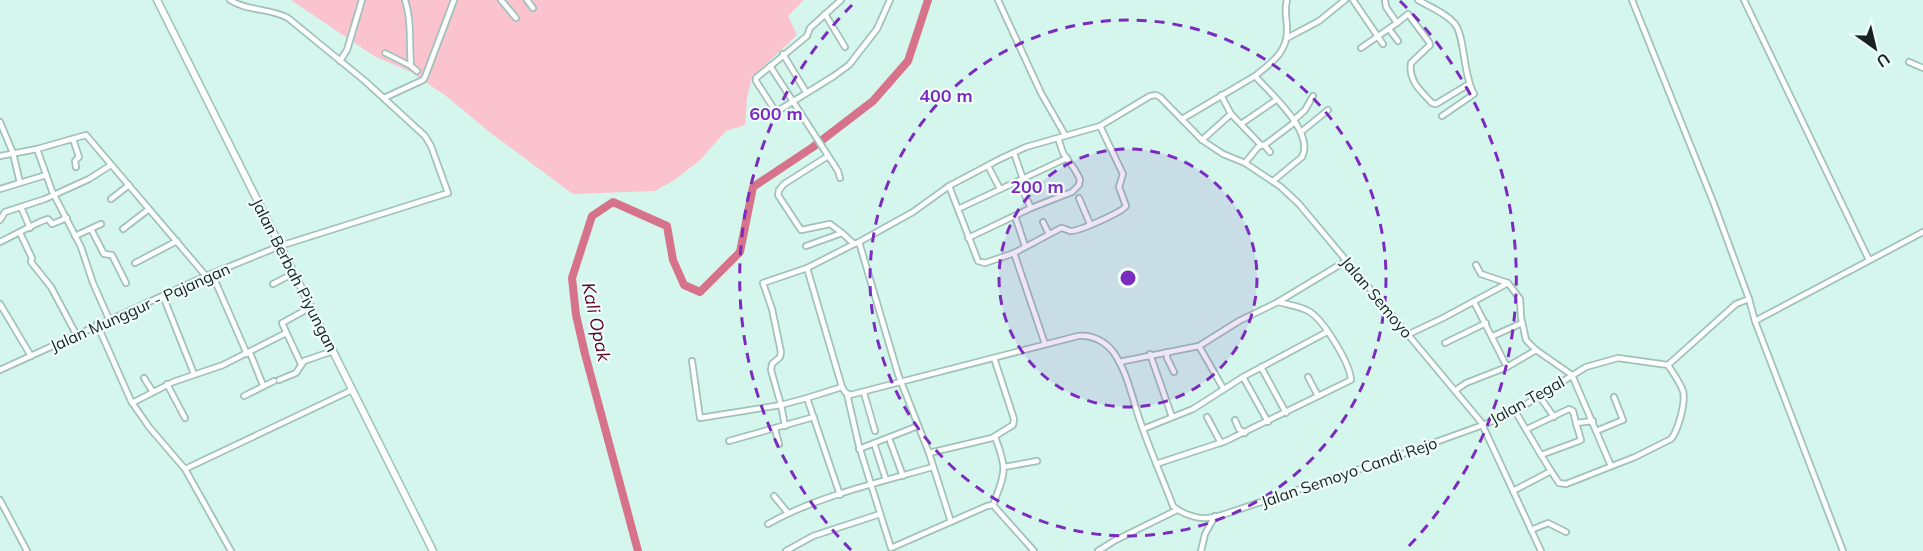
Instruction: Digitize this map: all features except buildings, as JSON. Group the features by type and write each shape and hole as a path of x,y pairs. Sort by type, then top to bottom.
{"street":[{"name":"Jalan Berbah Piyungan","path":"157,0 433,551"},
{"path":"230,0 288,18 384,98 423,80 454,0"},
{"path":"341,62 362,0"},
{"path":"405,0 410,18 411,66"},
{"path":"501,0 516,18"},
{"path":"527,0 533,8"},
{"path":"841,0 810,28 807,36 756,78 776,112 849,64 877,29 890,0"},
{"path":"998,0 1038,86 1065,135"},
{"path":"1182,119 1257,75 1279,56 1287,38 1285,8 1287,0"},
{"path":"1287,38 1319,21 1345,0"},
{"path":"1353,0 1383,44"},
{"path":"1385,0 1386,7 1397,23"},
{"path":"1418,0 1456,26 1469,84 1474,94 1442,116"},
{"path":"1632,0 1714,204 1755,321 1843,551"},
{"path":"1744,0 1869,260"},
{"path":"825,14 846,47"},
{"path":"1361,48 1408,14 1430,45 1411,63 1410,75 1432,103 1436,104 1469,84"},
{"path":"1389,28 1398,41"},
{"path":"341,62 352,45 354,37"},
{"path":"385,53 417,71"},
{"path":"783,54 806,92"},
{"path":"1909,62 1923,68"},
{"path":"770,66 840,178"},
{"path":"1257,75 1295,121 1305,146 1304,154 1298,161 1273,181"},
{"name":"Jalan Semoyo","path":"1100,126 1150,96 1156,95 1202,140 1273,181 1299,204 1483,425 1541,551"},
{"path":"1221,95 1231,114 1270,152"},
{"path":"1245,163 1262,145 1295,121 1313,96"},
{"name":"Jalan Munggur - Pajangan","path":"0,370 109,319 280,246 448,193 428,140 384,98"},
{"path":"1241,124 1276,100"},
{"path":"1301,132 1328,110"},
{"path":"1202,140 1231,114"},
{"path":"0,122 14,153 20,183"},
{"path":"785,426 771,370 772,364 780,357 781,352 771,309 762,285 765,282 807,268 857,243 921,207 949,186 1026,147 1100,126 1123,174 1119,187 1126,206 1122,211 1073,231 1061,228 1014,253 987,262 978,261 949,186"},
{"path":"0,156 37,149 86,135 149,210 209,275 263,385"},
{"path":"968,238 1030,208 1072,192 1079,185 1080,179 1076,170 1063,153 1058,138"},
{"path":"73,139 79,157 75,160 76,167"},
{"path":"37,149 54,195 75,236 109,319"},
{"path":"1014,153 1030,208"},
{"path":"828,156 784,184 779,189 778,195 801,230 830,224 857,243 901,383 929,453 951,522"},
{"path":"958,209 1066,158"},
{"path":"0,220 5,212 54,195 89,179 111,165"},
{"path":"988,166 1000,189"},
{"path":"0,189 46,175"},
{"path":"111,199 129,185"},
{"path":"1079,198 1090,224"},
{"path":"21,207 30,228"},
{"path":"123,229 149,210"},
{"path":"1014,216 1025,246"},
{"path":"0,242 45,219 52,224 67,218"},
{"path":"1043,222 1049,234"},
{"path":"75,236 102,224"},
{"path":"91,229 104,254 111,254 126,283"},
{"path":"1755,321 1923,232"},
{"path":"20,233 32,258 31,262 51,287 76,334"},
{"path":"806,246 842,233"},
{"path":"135,263 177,241"},
{"path":"1014,253 1045,344"},
{"path":"1119,362 1199,346 1346,261"},
{"path":"1476,265 1481,274 1508,283 1520,299 1526,340 1536,350 1572,375 1611,466"},
{"path":"807,268 842,387 847,394 859,448 891,548"},
{"path":"273,284 294,273"},
{"path":"1408,334 1508,283"},
{"path":"163,296 194,374"},
{"path":"1515,411 1562,485 1653,448 1671,439 1675,434 1684,397 1680,384 1668,365 1726,312 1740,301 1749,299"},
{"path":"1156,464 1245,433 1351,380 1344,359 1327,332 1311,313 1278,302"},
{"path":"1474,302 1507,367"},
{"path":"0,304 31,356"},
{"path":"301,364 282,323 311,307"},
{"path":"1445,344 1486,323"},
{"path":"1493,336 1522,323"},
{"path":"98,324 132,403 185,469 231,551"},
{"path":"1143,429 1200,405 1223,388 1327,332"},
{"path":"132,403 166,384 194,374 211,371 286,333"},
{"path":"847,394 853,396 1078,336 1092,337 1110,348 1119,362 1173,506 1177,510 1206,518 1215,516"},
{"path":"1199,346 1223,388"},
{"path":"1456,390 1466,383 1507,367 1536,350"},
{"path":"244,396 263,385 296,373 304,361 333,351"},
{"path":"1167,352 1167,358 1174,372"},
{"path":"1150,354 1172,417"},
{"path":"929,453 995,437 1013,425 1015,422 994,358"},
{"name":"Jalan Tegal","path":"1483,425 1540,397 1586,367 1618,358 1668,365"},
{"path":"692,361 700,418 781,405 842,387"},
{"path":"1261,367 1286,412"},
{"path":"1244,377 1268,422"},
{"path":"1308,377 1318,396"},
{"path":"144,378 153,392"},
{"path":"166,384 185,418"},
{"path":"185,469 352,390"},
{"path":"864,393 875,431"},
{"path":"1540,397 1554,417"},
{"path":"1596,430 1623,420 1614,397"},
{"path":"807,398 840,495"},
{"path":"1527,429 1571,409 1581,440 1541,455"},
{"path":"729,441 814,417"},
{"path":"1207,417 1221,443"},
{"path":"1235,420 1239,429 1245,433"},
{"path":"1576,423 1593,421"},
{"name":"Jalan Semoyo Candi Rejo","path":"1215,516 1372,465 1483,425"},
{"path":"859,448 918,426"},
{"path":"774,429 779,444"},
{"path":"993,506 1004,474 995,437"},
{"path":"890,441 903,476"},
{"path":"874,443 886,480"},
{"path":"1004,467 1037,461"},
{"path":"768,525 788,513 886,480 933,467"},
{"path":"1513,491 1551,471"},
{"path":"774,496 788,513"},
{"path":"0,500 27,551"},
{"path":"884,551 987,506 993,506 1034,551"},
{"path":"1098,551 1113,541 1177,510"},
{"path":"786,551 821,533 880,514"},
{"path":"1201,551 1204,534 1215,516"},
{"path":"1531,530 1548,524 1566,532"}],"shaded area":[{"path":"291,0 804,0 788,16 797,35 752,77 747,98 745,125 726,131 699,161 673,181 655,191 573,194 492,134 446,96 411,72 374,56"}],"waterway":[{"name":"Kali Opak","path":"638,551 576,315 572,278 592,216 613,202 667,226 673,260 684,285 700,292 740,252 753,187 813,147 873,101 908,61 928,0"}]}
